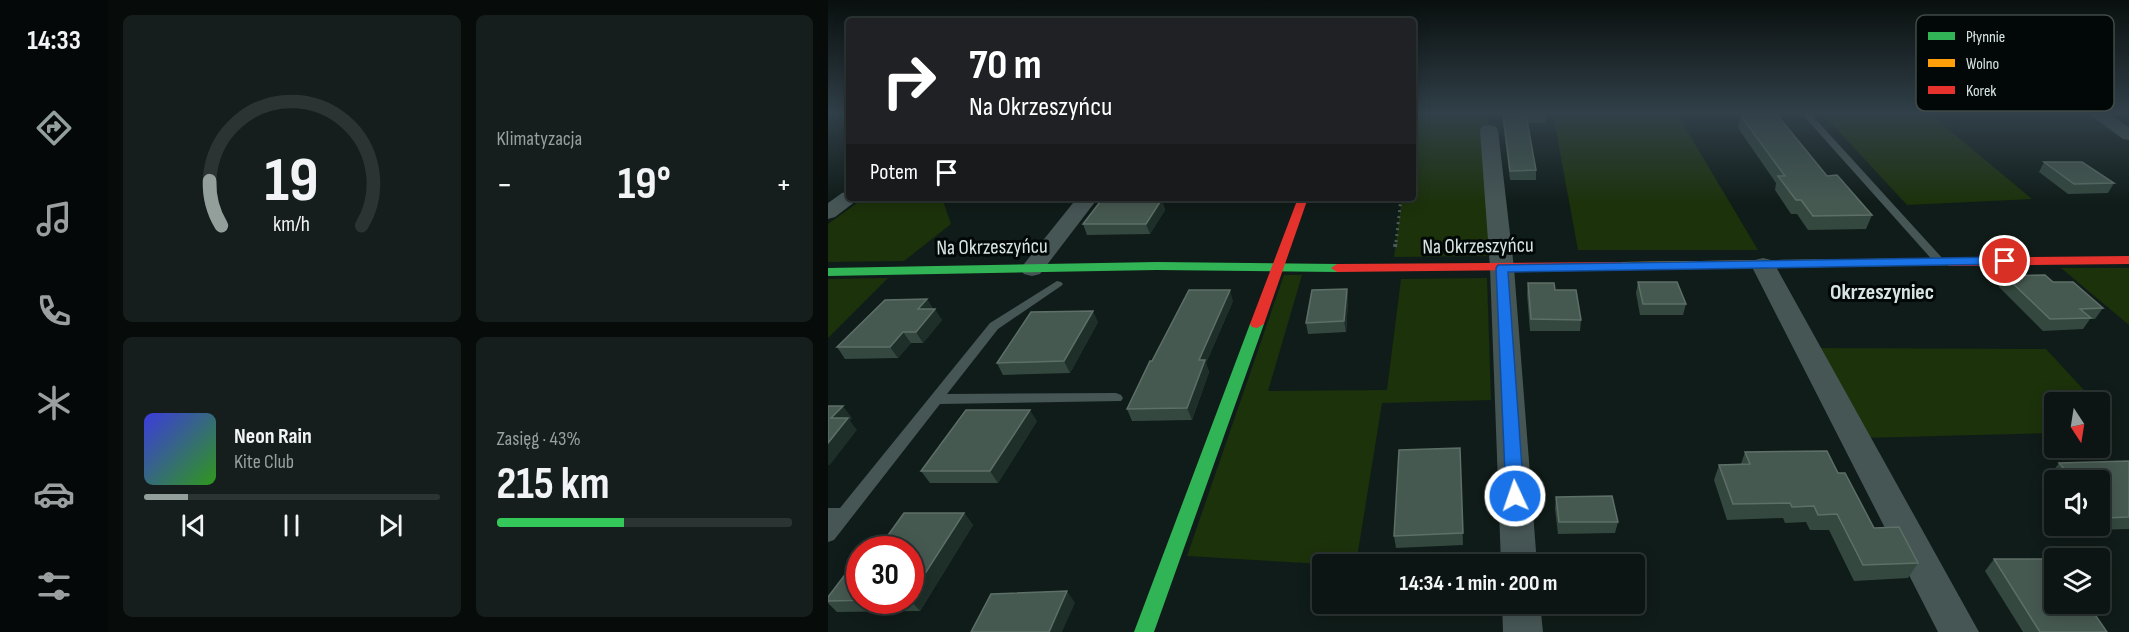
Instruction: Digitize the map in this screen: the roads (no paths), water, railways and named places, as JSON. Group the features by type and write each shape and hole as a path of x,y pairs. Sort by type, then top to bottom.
{"street":[{"path":"1491,143 1502,268 1518,554"},
{"path":"828,213 846,199"},
{"path":"1032,269 1086,201"},
{"path":"1144,632 1302,201"},
{"name":"Na Okrzeszyńcu","path":"828,272 1157,266 1393,269 2129,260"},
{"path":"1763,264 1959,632"},
{"path":"1521,614 1522,632"}],"lane":[{"path":"1833,143 1940,262"},
{"path":"828,535 836,515 936,399 994,326 1057,285"},
{"path":"936,399 1116,398"}],"district":[{"name":"Okrzeszyniec","path":"1882,292"}]}
